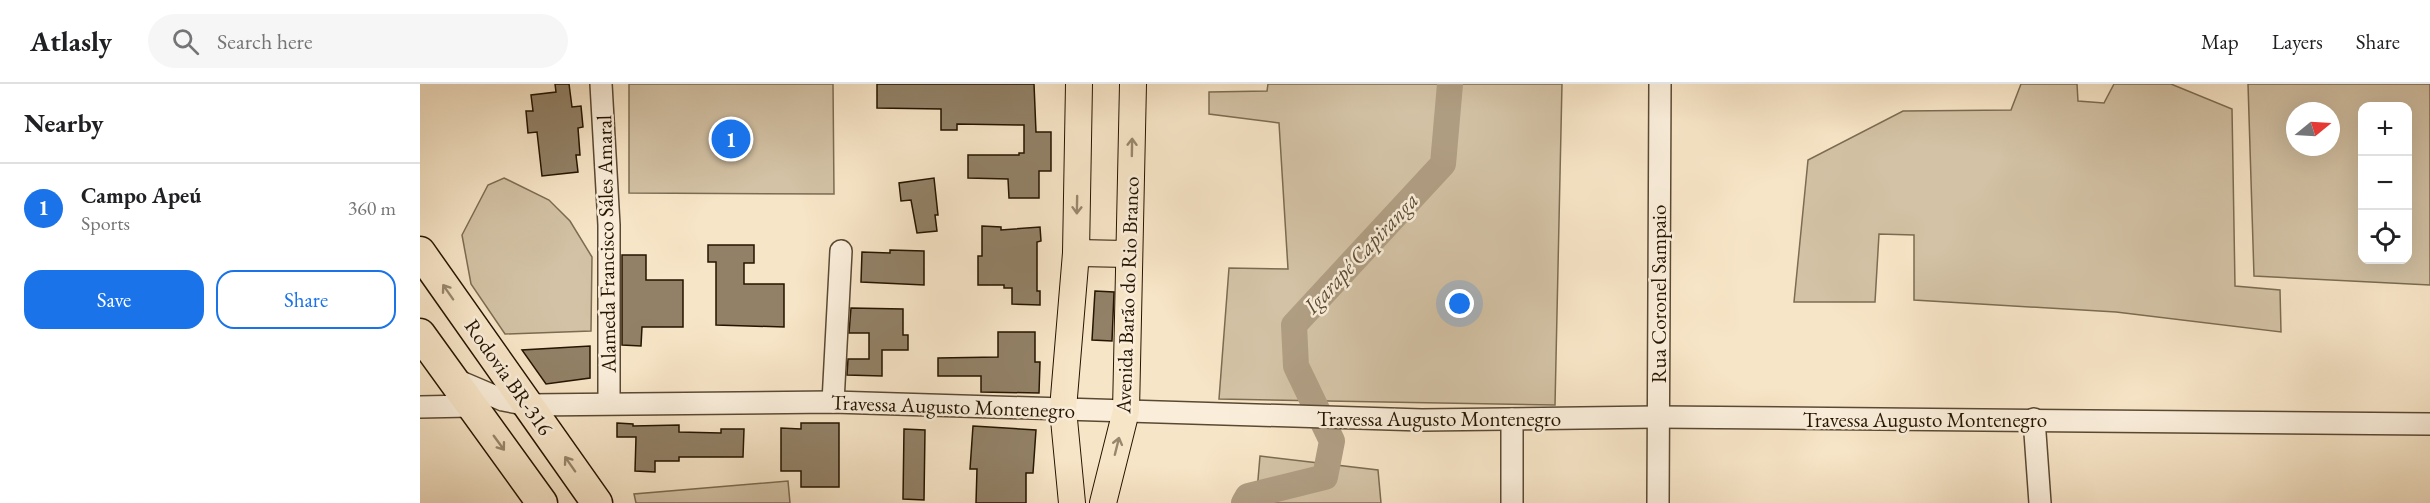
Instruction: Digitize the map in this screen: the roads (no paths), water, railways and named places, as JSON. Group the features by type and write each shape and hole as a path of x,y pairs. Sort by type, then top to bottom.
{"highway":[{"name":"Rodovia BR-316","path":"420,252 597,503"},
{"path":"420,334 542,503"}],"main road":[{"path":"1072,503 1063,410 1076,253 1079,84"},
{"name":"Avenida Barão do Rio Branco","path":"1103,503 1126,411 1133,84"},
{"path":"1076,253 1130,254"}],"street":[{"name":"Alameda Francisco Sáles Amaral","path":"602,84 609,225 609,403"},
{"name":"Rua Coronel Sampaio","path":"1658,503 1660,84"},
{"path":"833,402 840,251"},
{"name":"Travessa Augusto Montenegro","path":"453,378 477,391 503,400 529,405 833,402 1346,418 2034,419 2430,424"},
{"path":"420,407 470,406"},
{"path":"2034,419 2040,503"},
{"path":"1512,420 1512,503"}],"waterway":[{"name":"Igarapé Capiranga","path":"1244,503 1248,496 1325,477 1332,441 1296,366 1294,325 1443,164 1450,84"}],"place":[{"name":"Campo Apeú","path":"731,139"}]}
